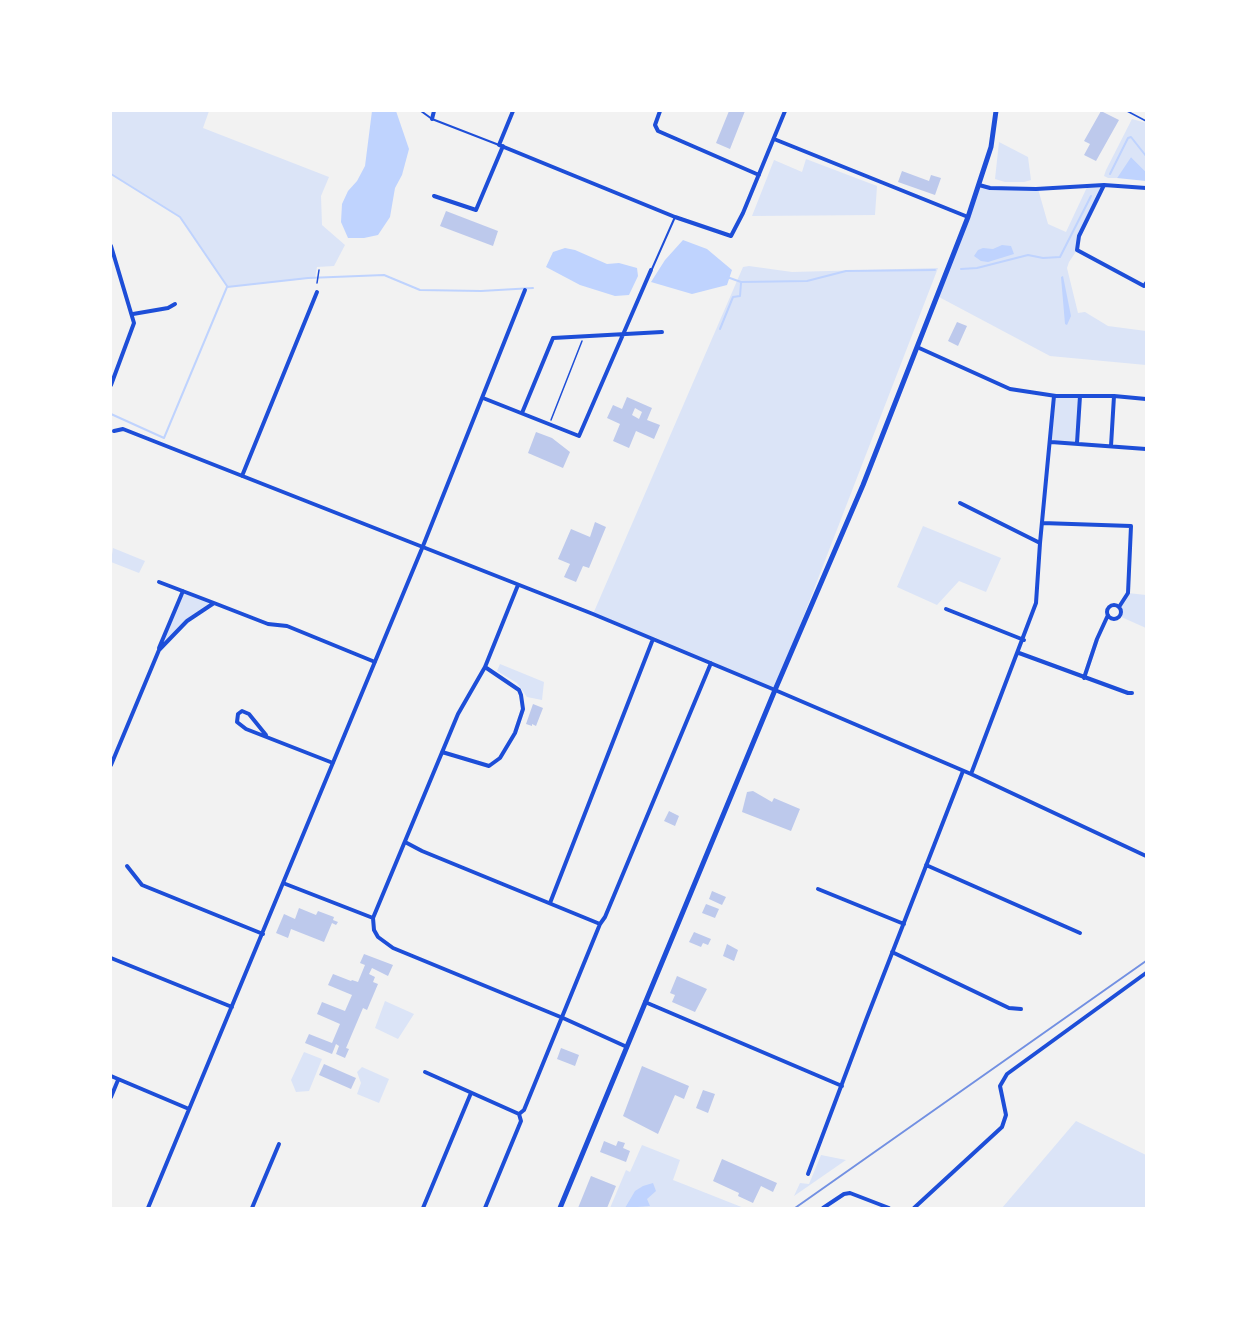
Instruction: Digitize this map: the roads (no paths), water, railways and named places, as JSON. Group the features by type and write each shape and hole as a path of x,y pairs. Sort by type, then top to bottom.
{"main road":[{"path":"560,1208 775,690 860,494 968,217 991,147 996,111"}],"street":[{"path":"432,119 434,111"},
{"path":"434,196 476,210 513,111"},
{"path":"660,111 655,125 658,131 759,175"},
{"path":"501,145 675,217 731,236 735,232 785,111"},
{"path":"774,139 968,217"},
{"path":"979,186 1038,189 1104,185 1146,188"},
{"path":"1104,185 1079,236 1077,250 1144,286 1146,283"},
{"path":"111,246 134,322 111,385"},
{"path":"483,398 579,436 651,270"},
{"path":"148,1208 375,663 525,290"},
{"path":"242,476 317,291"},
{"path":"132,314 168,308 175,304"},
{"path":"522,413 553,338 662,332"},
{"path":"917,347 1010,389 1054,396 1114,396 1146,399"},
{"path":"971,774 1036,603 1054,396"},
{"path":"1077,443 1080,396"},
{"path":"1111,446 1114,396"},
{"path":"112,431 123,429 653,639 971,774 1146,856"},
{"path":"1051,442 1146,449"},
{"path":"960,503 1040,543"},
{"path":"1042,523 1131,526 1128,592 1119,607 1121,613 1118,618 1111,618 1108,615"},
{"path":"159,582 267,624 287,626 375,663"},
{"path":"518,585 485,667 458,714 442,752 373,918 374,930 378,937 393,948 627,1047"},
{"path":"111,765 183,591"},
{"path":"159,650 187,621 214,603"},
{"path":"1084,678 1108,610 1110,606 1119,607"},
{"path":"946,609 1023,640"},
{"path":"550,903 653,639"},
{"path":"1018,653 1132,693"},
{"path":"519,1114 524,1110 711,663"},
{"path":"442,752 489,766 500,758 515,733 523,709 519,690 485,667"},
{"path":"266,735 249,714 242,711 238,714 237,722 240,725 333,763"},
{"path":"808,1174 963,771"},
{"path":"405,842 600,924"},
{"path":"926,865 1080,933"},
{"path":"127,866 142,885 263,934"},
{"path":"283,883 373,918"},
{"path":"818,889 904,924"},
{"path":"892,952 1009,1008 1021,1009"},
{"path":"111,958 232,1007"},
{"path":"914,1208 1002,1127 1006,1115 1000,1086 1007,1074 1146,973"},
{"path":"645,1002 842,1086"},
{"path":"425,1072 519,1114"},
{"path":"111,1076 189,1109"},
{"path":"111,1097 118,1080"},
{"path":"423,1208 471,1093"},
{"path":"484,1208 521,1121 519,1114"},
{"path":"252,1208 279,1144"},
{"path":"823,1208 844,1194 850,1193 889,1208"}],"lane":[{"path":"421,111 432,119 501,145"},
{"path":"651,270 675,217"}],"water":[{"path":"372,111 396,111 409,149 402,175 395,188 390,217 378,235 348,238 341,222 342,204 365,166"},
{"path":"1131,157 1146,172 1146,181 1117,178"},
{"path":"683,240 707,249 732,270 727,285 692,294 651,282 665,260"},
{"path":"1002,245 1011,246 1014,254 988,262 981,261 974,256 978,250 983,248 993,249"},
{"path":"565,248 607,264 619,263 637,268 638,276 629,295 615,296 580,285 546,267 553,252"},
{"path":"1063,276 1071,316 1067,325 1065,324 1061,277"},
{"path":"653,1183 656,1191 647,1199 650,1206 625,1208 635,1191"}],"waterway":[{"path":"1110,174 1128,138 1131,137 1146,156"},
{"path":"111,174 180,217 227,286"},
{"path":"961,269 977,268 1028,255 1043,258 1060,257 1091,196"},
{"path":"727,277 741,282 807,281 846,271 935,270"},
{"path":"111,414 164,438 227,287 308,278 384,275 420,290 481,291 533,288"},
{"path":"720,329 733,297 740,296 741,283"}],"railway":[{"path":"795,1208 1146,961"}]}
